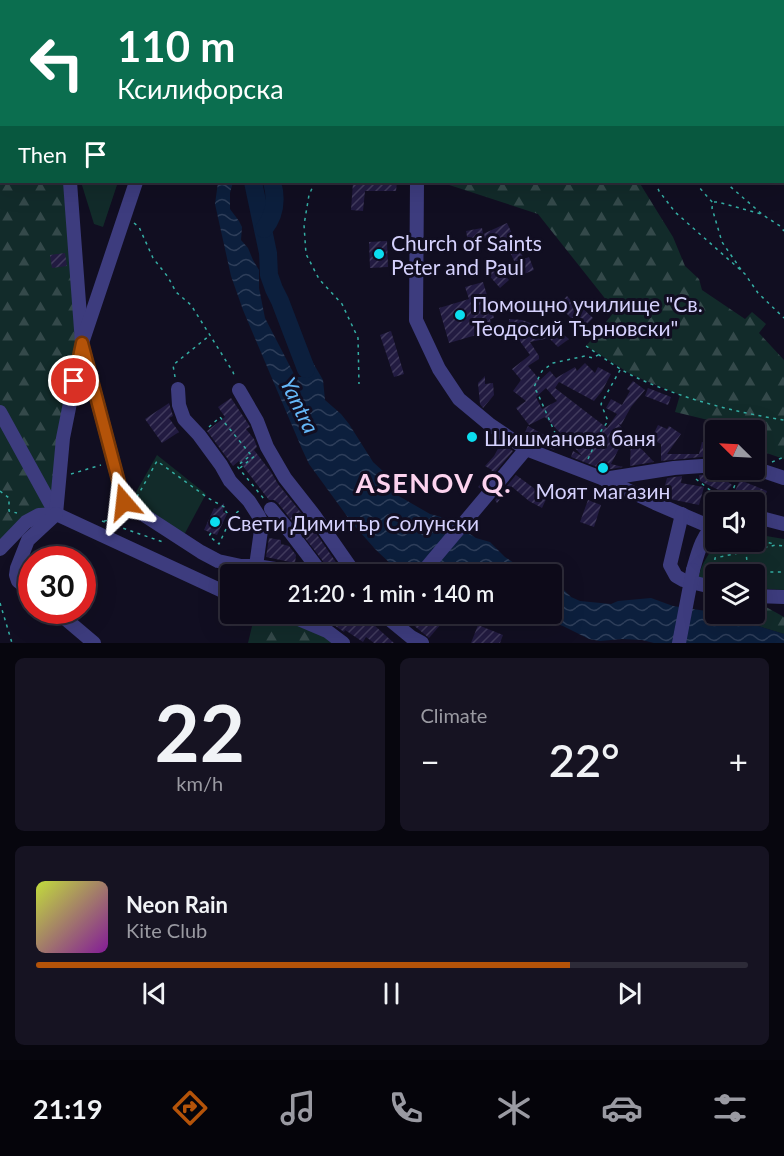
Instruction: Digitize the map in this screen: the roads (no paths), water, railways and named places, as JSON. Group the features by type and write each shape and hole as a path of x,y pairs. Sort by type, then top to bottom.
{"street":[{"path":"70,183 82,343 115,471 131,499 201,552 218,561 232,564"},
{"path":"26,546 28,540 56,514 63,438 82,343 136,183"},
{"path":"417,183 416,320 439,369 459,399 489,424 526,449 604,479 705,523"},
{"path":"178,389 183,419 199,435 230,481 258,514 262,523 256,564"},
{"path":"239,390 285,478 314,514 348,564"},
{"path":"0,412 56,514"},
{"path":"429,564 526,449"},
{"path":"604,479 674,468 705,466"},
{"path":"765,472 784,478"},
{"path":"271,509 314,564"},
{"path":"0,549 26,522 39,515 56,514 220,590"},
{"path":"682,514 670,565 676,576 705,586"},
{"path":"765,519 784,524"},
{"path":"679,643 693,570 705,539"},
{"path":"18,565 16,575 18,581"},
{"path":"765,596 784,597"},
{"path":"72,624 94,643"},
{"path":"311,624 327,631 343,643"},
{"path":"397,624 411,637 422,643"}],"water":[{"name":"Yantra","path":"218,183 233,183 230,209 242,227 241,240 248,248 259,270 259,288 265,318 295,376 301,377 303,374 295,350 301,348 323,380 325,400 349,424 373,462 385,473 397,495 430,514 454,519 464,526 467,532 476,538 490,542 516,564 391,564 376,550 352,523 309,464 243,310 231,276 215,204"},
{"path":"562,588 571,597 580,601 611,604 618,601 651,598 673,606 705,611 705,624 752,624 784,634 784,643 654,643 622,639 600,641 589,639 557,624 562,624"}],"waterway":[{"name":"Yantra","path":"253,183 268,253 269,275 306,369"},
{"path":"264,229 271,218 274,207 272,183"}],"place":[{"name":"Church of Saints Peter and Paul","path":"379,254"},
{"name":"Помощно училище \"Св. Теодосий Търновски\"","path":"460,315"},
{"name":"Шишманова баня","path":"472,437"},
{"name":"Моят магазин","path":"603,468"},
{"name":"Свети Димитър Солунски","path":"215,522"}],"district":[{"name":"ASENOV Q.","path":"434,482"}]}
